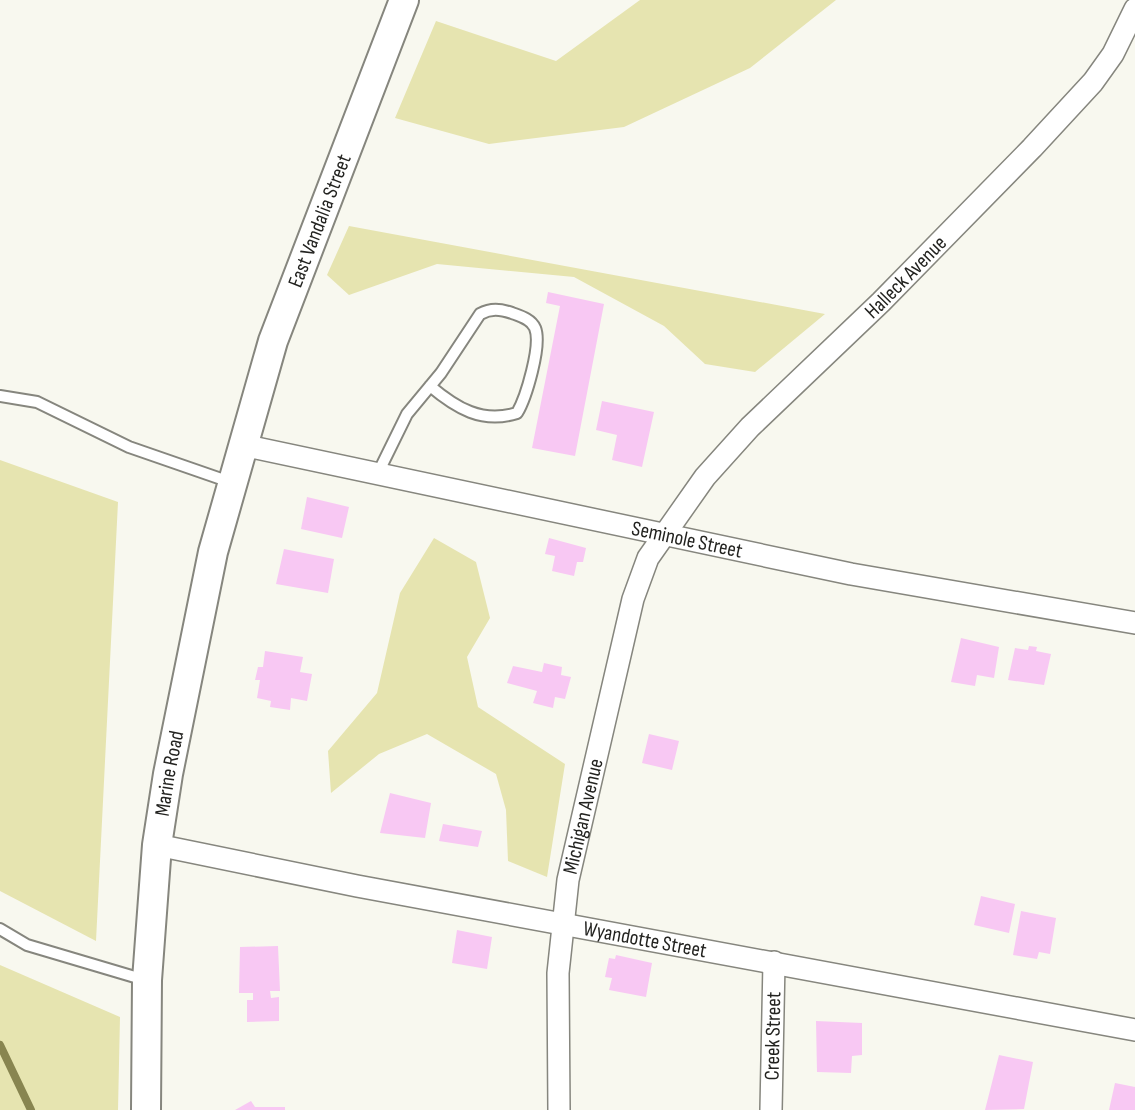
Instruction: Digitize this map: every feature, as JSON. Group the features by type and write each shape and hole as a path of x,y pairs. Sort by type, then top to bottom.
{"main road":[{"name":"East Vandalia Street","path":"242,445 273,341 307,247 374,86 404,0"},
{"name":"Marine Road","path":"146,1110 147,980 157,845 167,774 205,592 242,445"}],"street":[{"name":"Halleck Avenue","path":"662,534 705,477 750,427 881,302 1093,82 1129,40 1135,9"},
{"name":"Seminole Street","path":"242,445 851,573 1135,623"},
{"name":"Michigan Avenue","path":"559,1110 558,973 562,923 577,830 633,599 648,558 662,534"},
{"name":"Wyandotte Street","path":"157,845 357,886 1135,1030"},
{"name":"Creek Street","path":"771,1110 774,962"}],"lane":[{"path":"377,475 407,414 480,314 490,309 505,311 528,320 534,328 536,340 530,380 517,413 493,416 467,413 430,386"},
{"path":"0,396 37,402 129,447 233,483"},
{"path":"0,929 27,945 147,980"}],"shaded area":[{"path":"640,0 836,0 750,68 624,127 489,144 395,118 436,21 556,61"},
{"path":"349,226 825,314 755,372 705,364 664,326 574,277 437,264 349,295 327,275"},
{"path":"0,460 118,502 96,941 0,891"},
{"path":"434,538 476,562 490,618 467,657 478,707 565,764 547,877 508,861 506,810 496,774 427,734 379,754 331,793 328,751 377,693 400,593"},
{"path":"0,965 120,1017 118,1110 0,1110"}],"building":[{"path":"548,292 604,304 575,456 532,448 560,306 546,303"},
{"path":"602,401 654,412 642,467 612,460 617,435 596,430"},
{"path":"307,497 349,507 342,538 301,529"},
{"path":"549,538 586,548 583,562 577,562 574,576 552,571 555,556 545,554"},
{"path":"284,549 334,559 328,593 276,584"},
{"path":"961,638 999,647 994,678 977,675 975,686 951,682"},
{"path":"1029,646 1037,647 1036,651 1051,654 1044,685 1008,680 1015,648 1028,650"},
{"path":"265,651 303,657 300,672 312,674 307,701 291,698 290,710 270,707 271,701 257,698 260,680 255,680 258,667 263,667"},
{"path":"544,663 562,667 561,675 571,677 565,699 555,697 553,708 533,703 537,691 507,683 513,666 542,672"},
{"path":"649,734 679,741 672,770 642,763"},
{"path":"390,793 431,803 425,838 380,833"},
{"path":"443,824 482,831 478,847 439,841"},
{"path":"981,896 1015,904 1009,933 974,925"},
{"path":"1021,911 1056,918 1050,954 1039,952 1037,959 1013,955"},
{"path":"457,930 492,937 487,969 452,963"},
{"path":"278,946 280,991 270,991 271,998 279,997 279,1021 247,1022 247,1000 253,1000 253,993 239,993 240,947"},
{"path":"616,955 652,963 646,997 609,990 612,978 605,977 609,958 615,959"},
{"path":"816,1021 862,1023 862,1055 852,1056 851,1073 817,1072"},
{"path":"999,1055 1033,1062 1024,1109 985,1110"},
{"path":"1115,1083 1135,1087 1135,1110 1109,1110"},
{"path":"251,1101 255,1107 285,1107 285,1110 235,1110"}],"waterway":[{"path":"0,1045 31,1110"}]}
